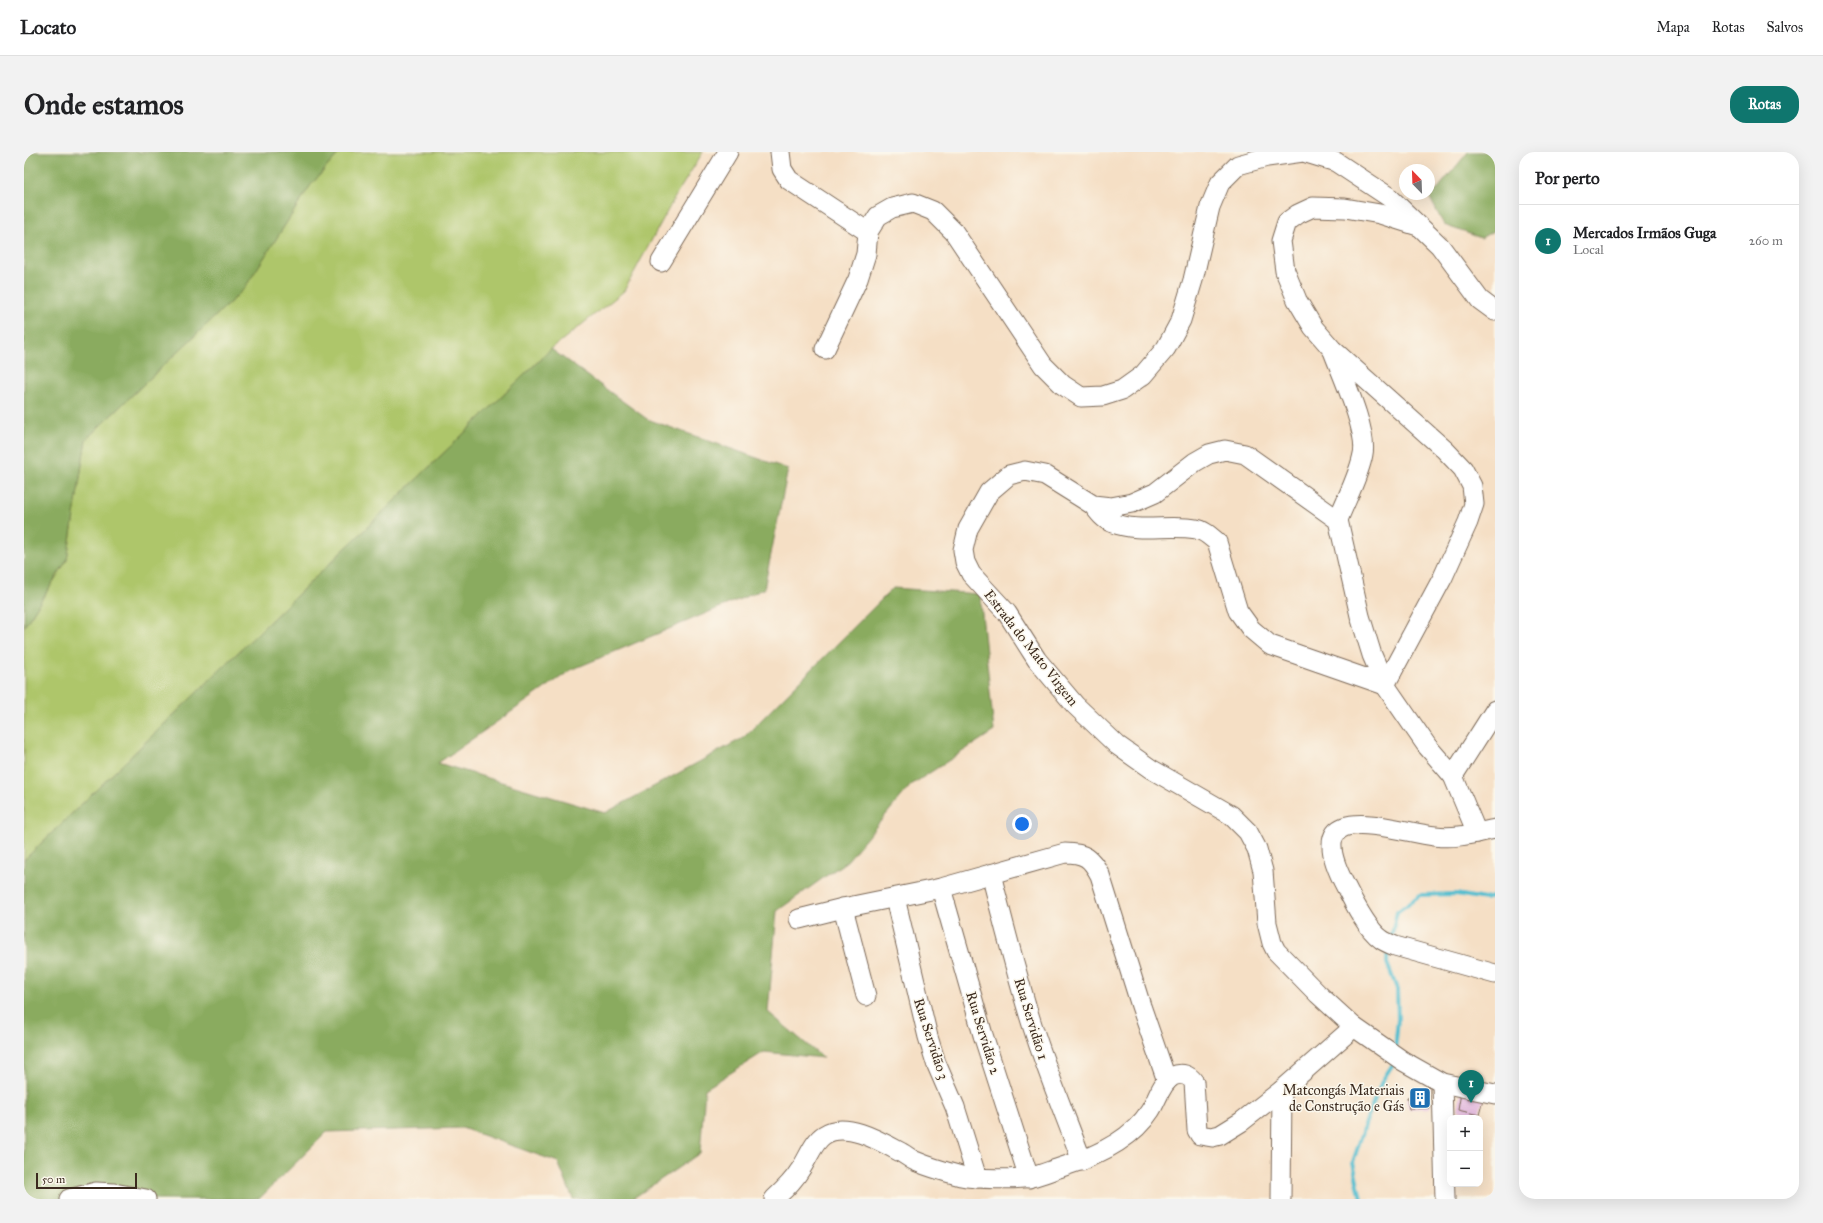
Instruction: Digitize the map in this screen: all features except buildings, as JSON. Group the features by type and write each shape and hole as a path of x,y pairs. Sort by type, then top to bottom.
{"street":[{"path":"661,262 728,152"},
{"path":"780,152 782,169 789,180 868,232"},
{"path":"825,349 858,279 866,254 868,232 878,216 892,208 913,204 933,211 954,232 1043,365 1063,386 1081,396 1103,396 1122,390 1144,375 1166,348 1181,320 1193,280 1210,207 1220,183 1238,166 1267,157 1303,152 1336,162 1389,198 1440,246 1480,300 1495,311"},
{"path":"1385,685 1443,577 1468,522 1474,504 1472,486 1463,469 1445,450 1332,349 1314,327 1297,300 1285,271 1280,241 1287,222 1298,214 1313,207 1345,208 1380,214 1418,226"},
{"path":"1332,349 1364,441 1364,453 1338,520 1360,616 1372,655 1385,685 1427,746 1453,776 1486,831 1453,837 1436,836 1371,824 1355,824 1343,827 1334,835 1332,846 1337,871 1368,924 1389,943 1495,974"},
{"path":"1093,505 1111,507 1132,503 1156,494 1195,462 1209,454 1225,450 1245,454 1338,520"},
{"name":"Estrada do Mato Virgem","path":"1093,505 1045,475 1025,471 1009,476 989,492 968,529 963,550 965,562 972,574 1007,613 1037,660 1075,705 1117,745 1151,769 1231,815 1248,832 1257,849 1263,870 1267,923 1272,943 1276,951 1318,994 1354,1026 1403,1061 1442,1083 1488,1092"},
{"path":"1093,505 1102,516 1112,523 1127,526 1197,529 1209,535 1217,542 1238,611 1251,629 1270,645 1385,685"},
{"path":"1453,776 1495,710"},
{"path":"799,919 843,908 940,888 1065,853 1076,853 1086,856 1094,863 1100,875 1141,1006 1167,1081"},
{"name":"Rua Servidão 1","path":"991,874 1029,1016 1082,1161"},
{"name":"Rua Servidão 2","path":"940,888 983,1035 1029,1178"},
{"name":"Rua Servidão 3","path":"895,898 928,1037 936,1063 956,1107 977,1178"},
{"path":"843,908 866,996"},
{"path":"774,1199 800,1171 815,1144 823,1135 834,1129 845,1128 857,1132 914,1160 960,1176 977,1178 1029,1178 1082,1161 1113,1146 1134,1129 1150,1112 1167,1081 1173,1076 1181,1074 1190,1076 1194,1082 1197,1130 1200,1135 1212,1137 1229,1130 1282,1090 1354,1026"},
{"path":"1488,1092 1495,1079"},
{"path":"1442,1083 1445,1199"},
{"path":"1281,1199 1282,1090"},
{"path":"69,1199 96,1192 114,1193 146,1199"}],"green space":[{"path":"24,152 340,152 310,186 244,289 86,439 67,560 24,627"},
{"path":"340,152 703,152 675,197 624,291 551,349 24,860 24,627 67,560 86,439 244,289 310,186"},
{"path":"1468,152 1495,152 1495,230 1481,238 1444,225 1431,200 1435,200 1435,192"},
{"path":"551,349 647,419 788,469 764,589 571,670 438,763 605,813 743,738 893,588 980,594 994,731 911,785 847,861 777,911 768,1012 823,1058 764,1052 705,1089 700,1153 632,1199 573,1199 558,1162 462,1128 327,1132 259,1199 24,1199 24,860"}],"waterway":[{"path":"1391,938 1397,912 1420,895 1456,894 1485,899 1495,896"},
{"path":"1388,948 1387,963 1397,989 1398,1019 1395,1050"},
{"path":"1361,1199 1353,1162 1367,1119 1382,1081 1394,1060"}],"place":[{"name":"Matcongás Materiais de Construção e Gás","path":"1420,1098"},
{"name":"Mercados Irmãos Guga","path":"1471,1103"}]}
